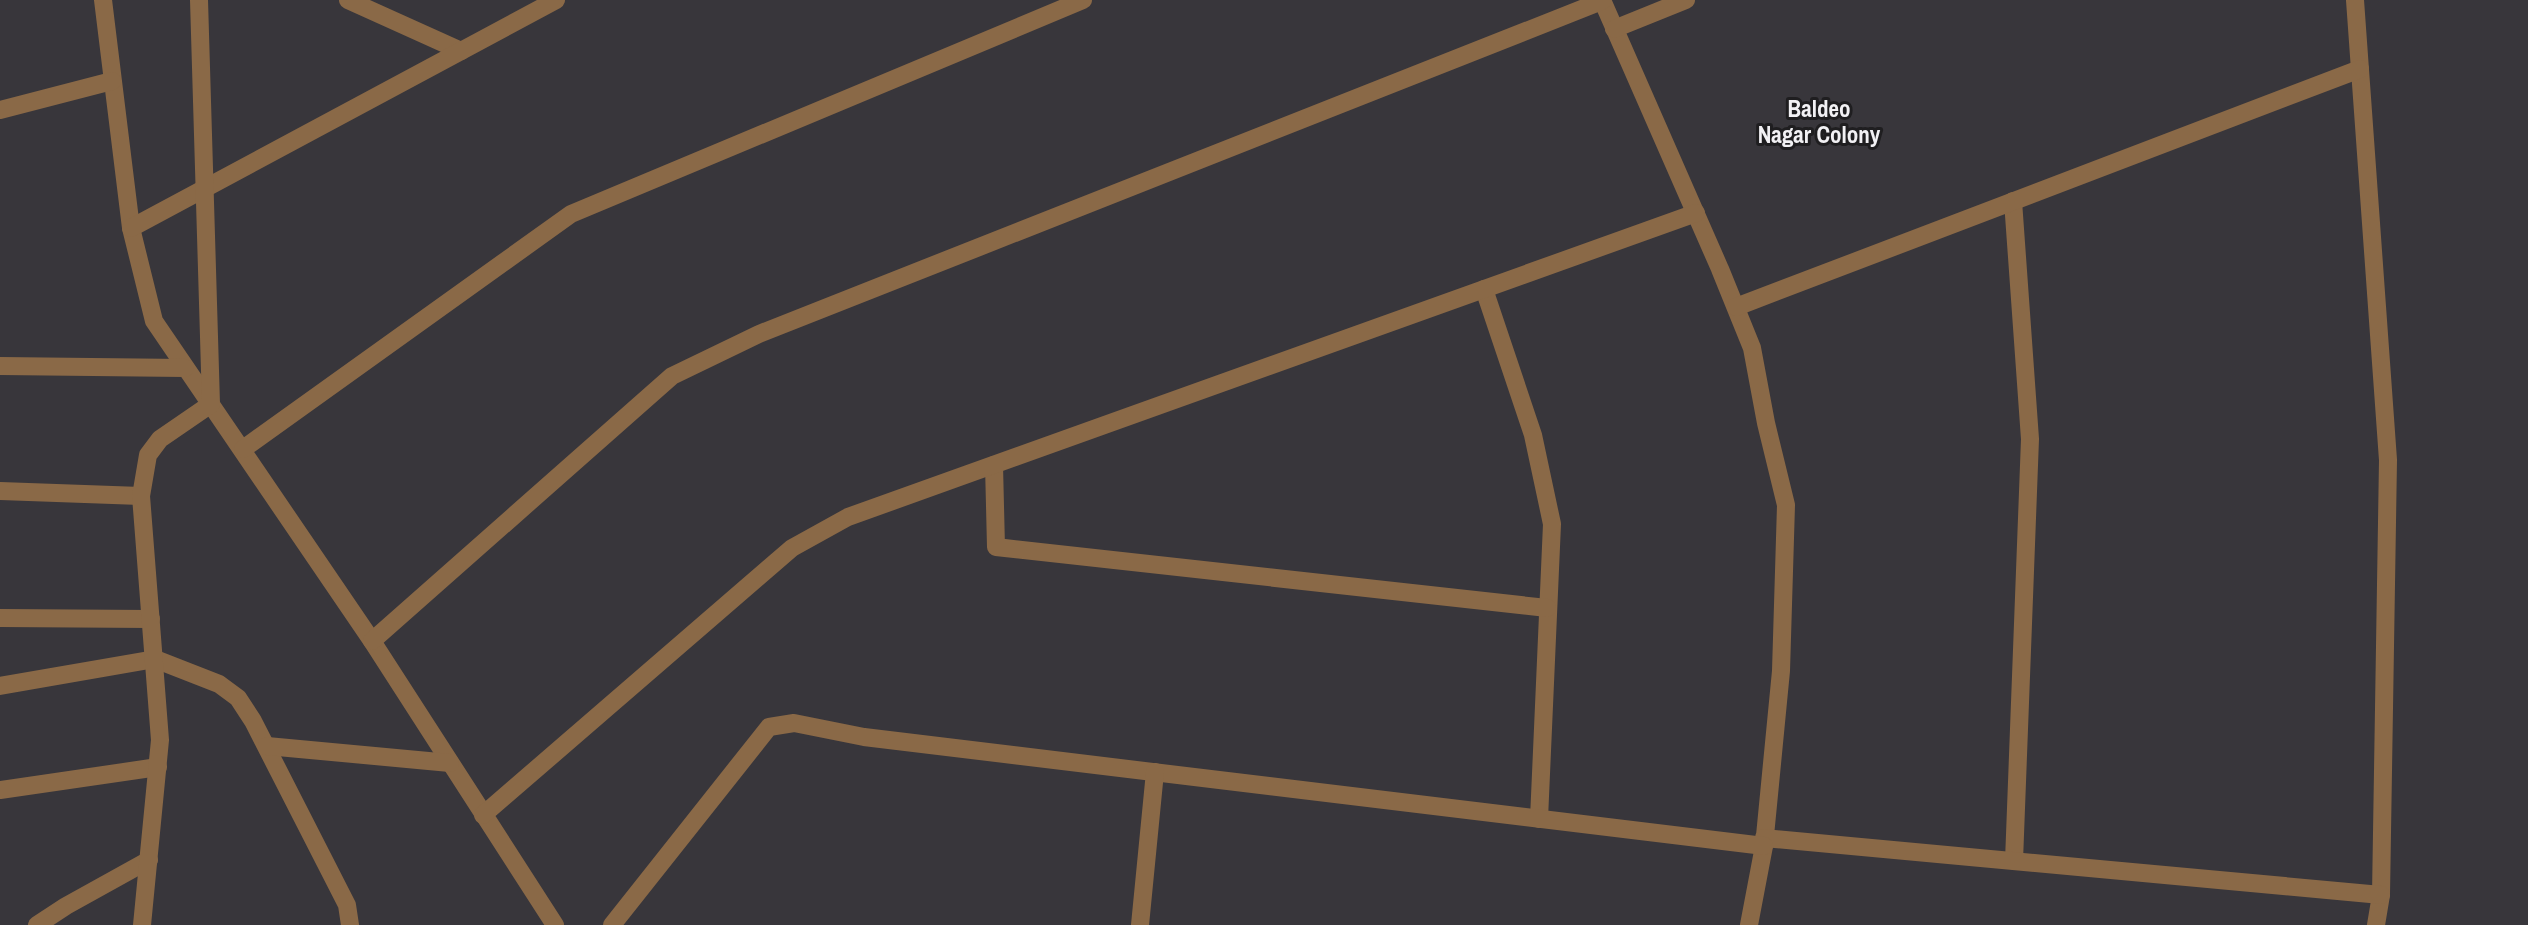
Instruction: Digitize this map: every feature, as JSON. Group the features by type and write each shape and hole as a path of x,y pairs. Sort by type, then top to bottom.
{"street":[{"path":"103,0 131,228 154,321 372,641 555,925"},
{"path":"199,0 211,404"},
{"path":"348,0 461,51"},
{"path":"131,228 555,0"},
{"path":"243,449 571,214 1083,0"},
{"path":"1614,29 1686,0"},
{"path":"2355,0 2388,460 2381,895 2376,925"},
{"path":"372,641 672,376 759,334 1602,1 1696,213 1752,348 1766,423 1786,505 1781,671 1764,842 1749,925"},
{"path":"1736,307 2360,69"},
{"path":"0,110 112,80"},
{"path":"2013,201 2030,439 2014,861"},
{"path":"484,815 792,548 848,517 1696,213"},
{"path":"1484,289 1533,435 1552,524 1539,818"},
{"path":"0,366 185,368"},
{"path":"142,925 160,740 141,496 148,455 160,439 211,404"},
{"path":"993,465 996,547 1547,608"},
{"path":"0,491 141,496"},
{"path":"0,618 151,618"},
{"path":"0,686 155,659 219,684 237,698 267,746 347,905 352,922 350,925"},
{"path":"612,925 769,727 794,723 864,737 1539,818 1764,842 2014,861 2381,895"},
{"path":"267,746 450,763"},
{"path":"0,790 159,766"},
{"path":"1140,925 1155,772"},
{"path":"37,925 65,906 149,860"}],"district":[{"name":"Baldeo Nagar Colony","path":"1819,121"}]}
